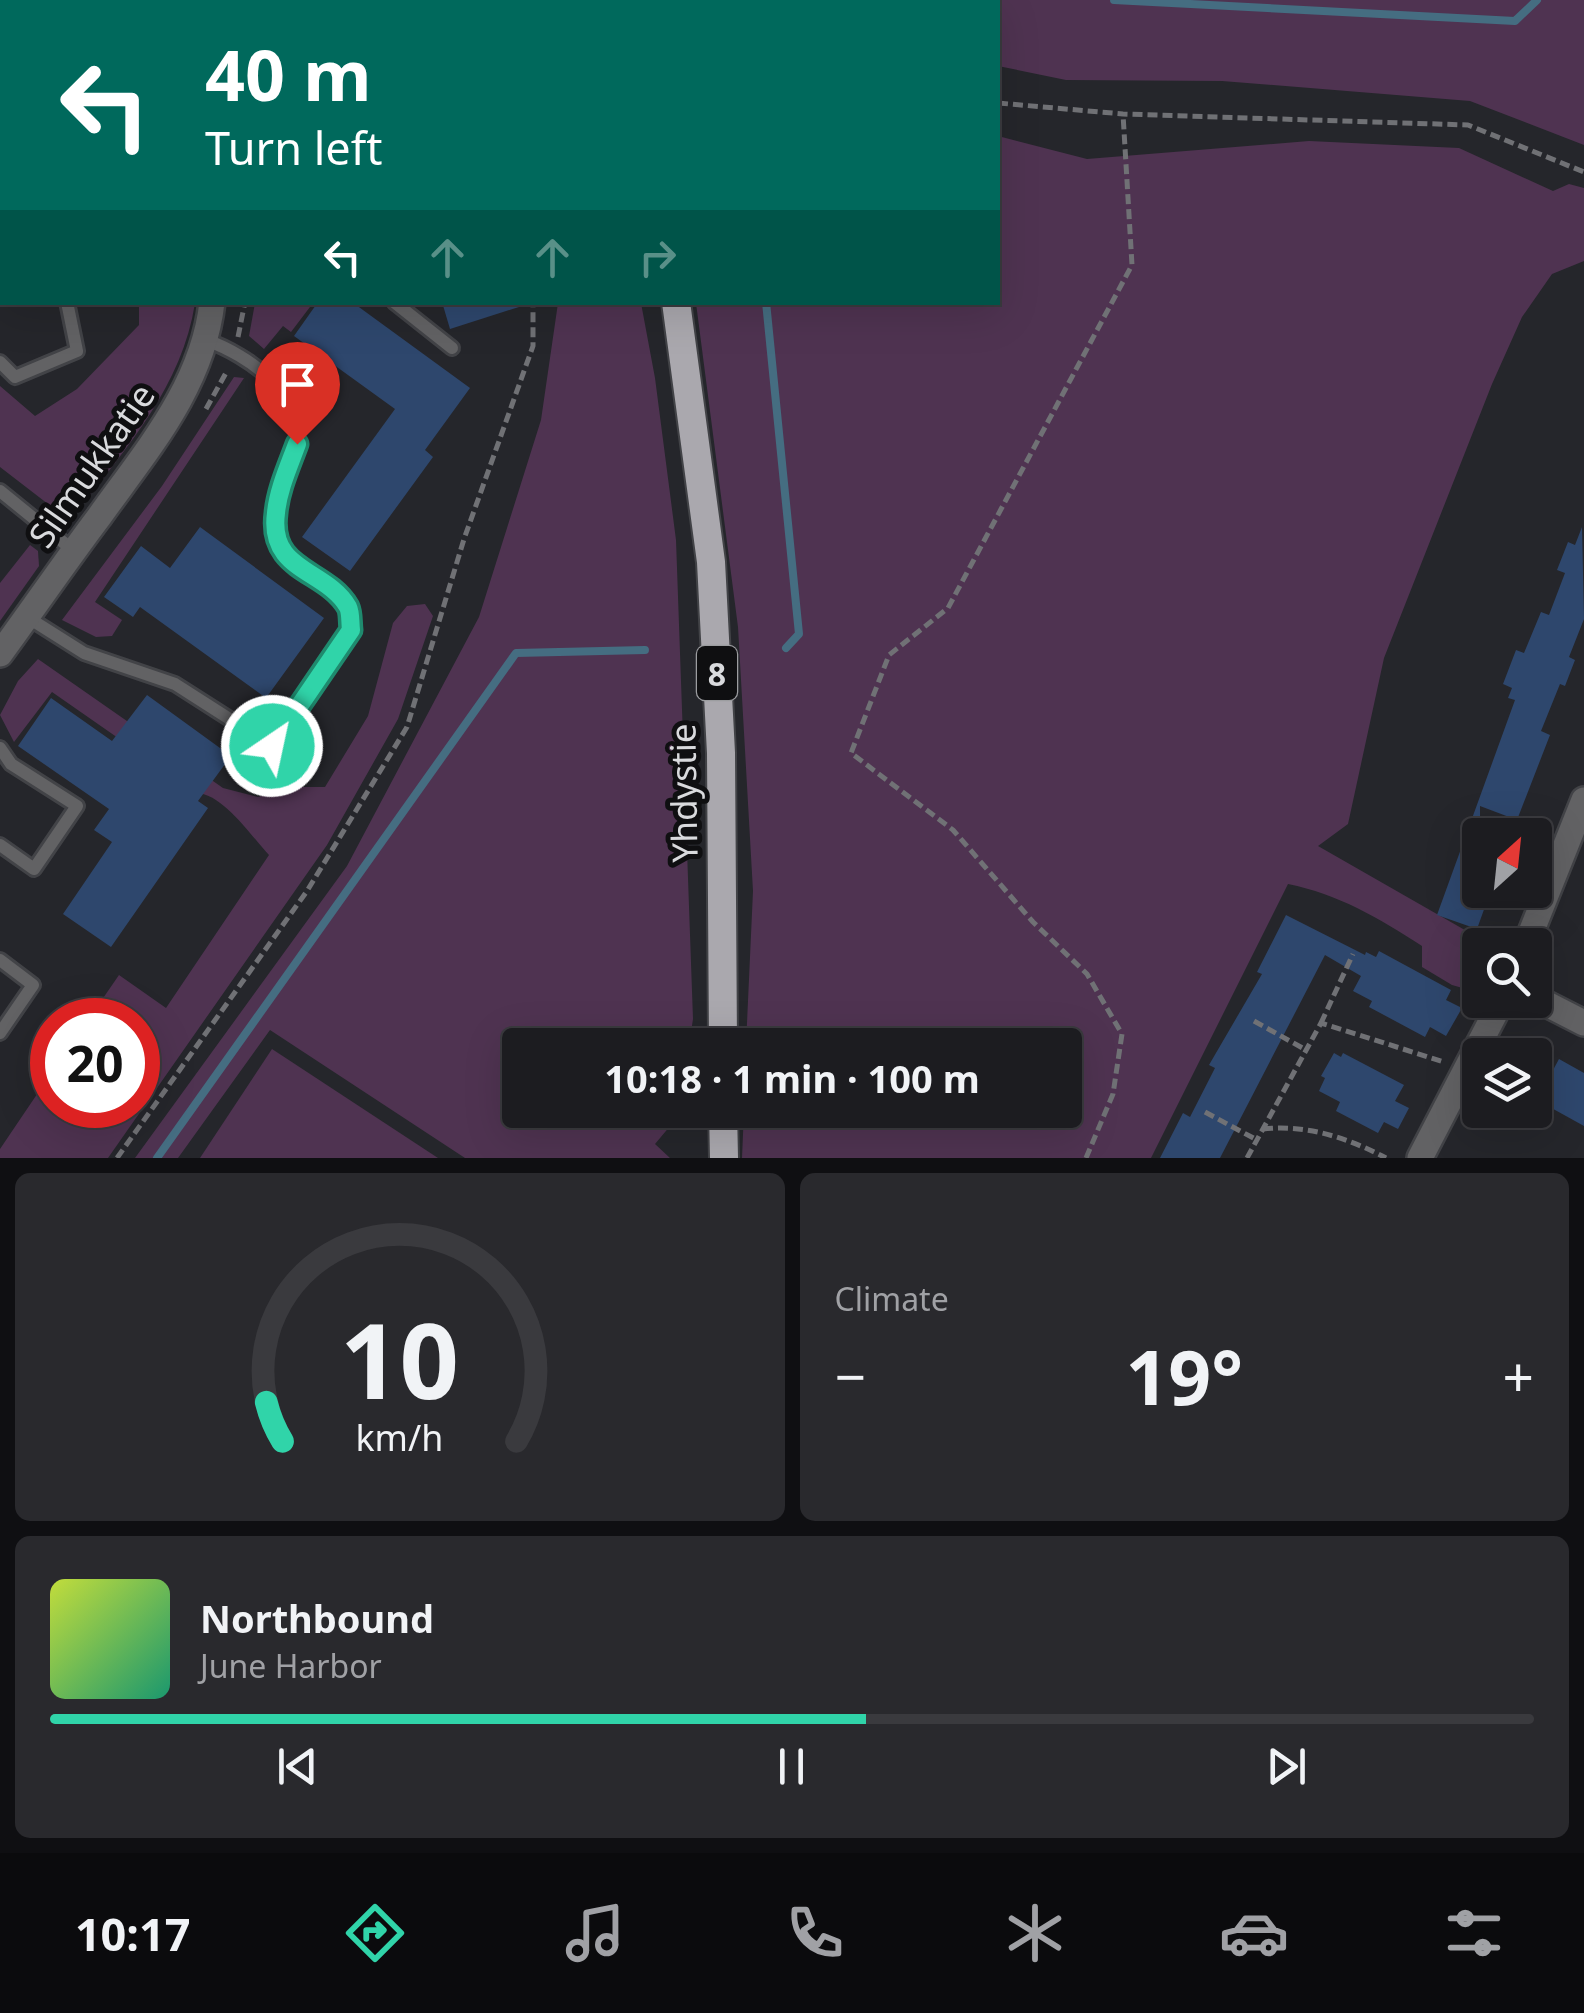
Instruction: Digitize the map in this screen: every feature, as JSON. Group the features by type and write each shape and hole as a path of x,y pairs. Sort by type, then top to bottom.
{"highway":[{"name":"Yhdystie","path":"676,305 711,562 722,752 723,1028"},
{"path":"723,1128 724,1158"}],"street":[{"name":"Silmukkatie","path":"0,654 170,419 206,340 212,305"},
{"path":"1533,928 1584,800"},
{"path":"1552,1007 1584,1023"},
{"path":"1420,1158 1462,1077"}],"lane":[{"path":"0,362 15,377 77,351 67,305"},
{"path":"398,305 452,348"},
{"path":"27,617 84,652 175,684 272,746 351,630 349,609 335,593 298,568 277,542 276,513 297,444 293,412 251,360 206,340"},
{"path":"0,491 74,551"},
{"path":"0,748 11,764 77,806 34,869 0,845"},
{"path":"0,960 32,985 0,1033"}],"path":[{"path":"1000,103 1123,114 1468,125 1584,172"},
{"path":"1086,1158 1113,1094 1122,1034 1096,989 1087,974 1033,922 953,830 851,753 889,654 948,608 1132,265 1123,114"},
{"path":"117,1158 307,892 408,727 464,539 533,346 534,305"},
{"path":"1246,1158 1321,1023 1353,954"},
{"path":"1254,1021 1306,1050"},
{"path":"1321,1023 1462,1068"},
{"path":"1204,1112 1256,1140"},
{"path":"1262,1129 1292,1126 1359,1144 1386,1158"}],"shaded area":[{"path":"1000,0 1584,0 1584,145 1470,101 1222,81 1066,80 1000,66"},
{"path":"1000,137 1087,159 1309,141 1459,148 1553,191 1569,184 1584,188 1584,261 1552,274 1522,317 1384,658 1348,824 1318,846 1462,928 1462,988 1422,967 1422,946 1374,917 1324,894 1288,884 1151,1158 742,1158 743,1128 1082,1128 1082,1028 747,1028 753,891 738,627 696,305 1000,305"},
{"path":"139,305 195,305 178,362 149,415 76,513 61,514 0,467 0,386 35,416 77,389 139,325"},
{"path":"254,305 311,305 291,332 283,326 264,349 249,336"},
{"path":"558,305 641,305 676,540 692,1028 502,1028 502,1128 668,1128 655,1144 670,1158 465,1158 270,1030 178,1158 135,1158 347,866 479,617 541,420"},
{"path":"234,377 244,378 95,602 122,620 112,636 96,637 62,620 162,486"},
{"path":"30,545 38,551 39,566 0,621 0,583"},
{"path":"425,604 433,616 398,719 327,845 160,1084 160,1004 166,1008 269,855 217,801 197,793 52,692 14,742 0,715 18,681 38,659 223,788 258,797 291,787 325,787 368,716 393,623 407,606"},
{"path":"119,975 152,998 103,998"},
{"path":"272,1049 438,1158 200,1158"},
{"path":"30,1105 30,1128 129,1128 108,1158 0,1158 0,1149"}],"building":[{"path":"316,305 356,305 470,388 425,450 433,457 350,571 302,537 395,409 294,336"},
{"path":"443,305 519,305 519,307 450,329"},
{"path":"200,527 324,618 266,698 140,607 133,617 104,597 141,546 170,568"},
{"path":"1582,527 1584,619 1569,657 1575,660 1565,686 1560,684 1541,731 1550,735 1518,818 1480,806 1480,818 1472,818 1515,700 1508,698 1512,688 1503,684 1516,650 1524,653 1541,612 1549,615 1565,573 1557,570 1568,542 1575,545"},
{"path":"147,695 231,756 198,801 208,808 111,947 63,914 112,842 94,830 109,809 18,746 51,698 112,741"},
{"path":"1462,846 1462,908 1485,908 1477,928 1437,915"},
{"path":"1286,915 1365,955 1366,952 1376,957 1379,951 1451,990 1446,1000 1462,1008 1446,1036 1430,1027 1425,1037 1369,1007 1372,1001 1353,991 1361,976 1325,955 1220,1158 1160,1158 1183,1113 1190,1117 1215,1068 1209,1065 1262,974 1257,972"},
{"path":"1334,1053 1341,1057 1343,1053 1404,1085 1395,1101 1409,1108 1398,1129 1384,1122 1378,1133 1336,1111 1340,1102 1319,1091 1325,1078 1321,1076"},
{"path":"1559,1059 1584,1073 1584,1126 1552,1108 1552,1072"}],"waterway":[{"path":"1114,0 1515,21 1537,0"},
{"path":"766,305 799,634 786,648"},
{"path":"157,1158 516,653 645,650"}],"route":[{"path":"272,746 351,630 349,609 335,593 298,568 277,542 276,513 297,444"}]}
